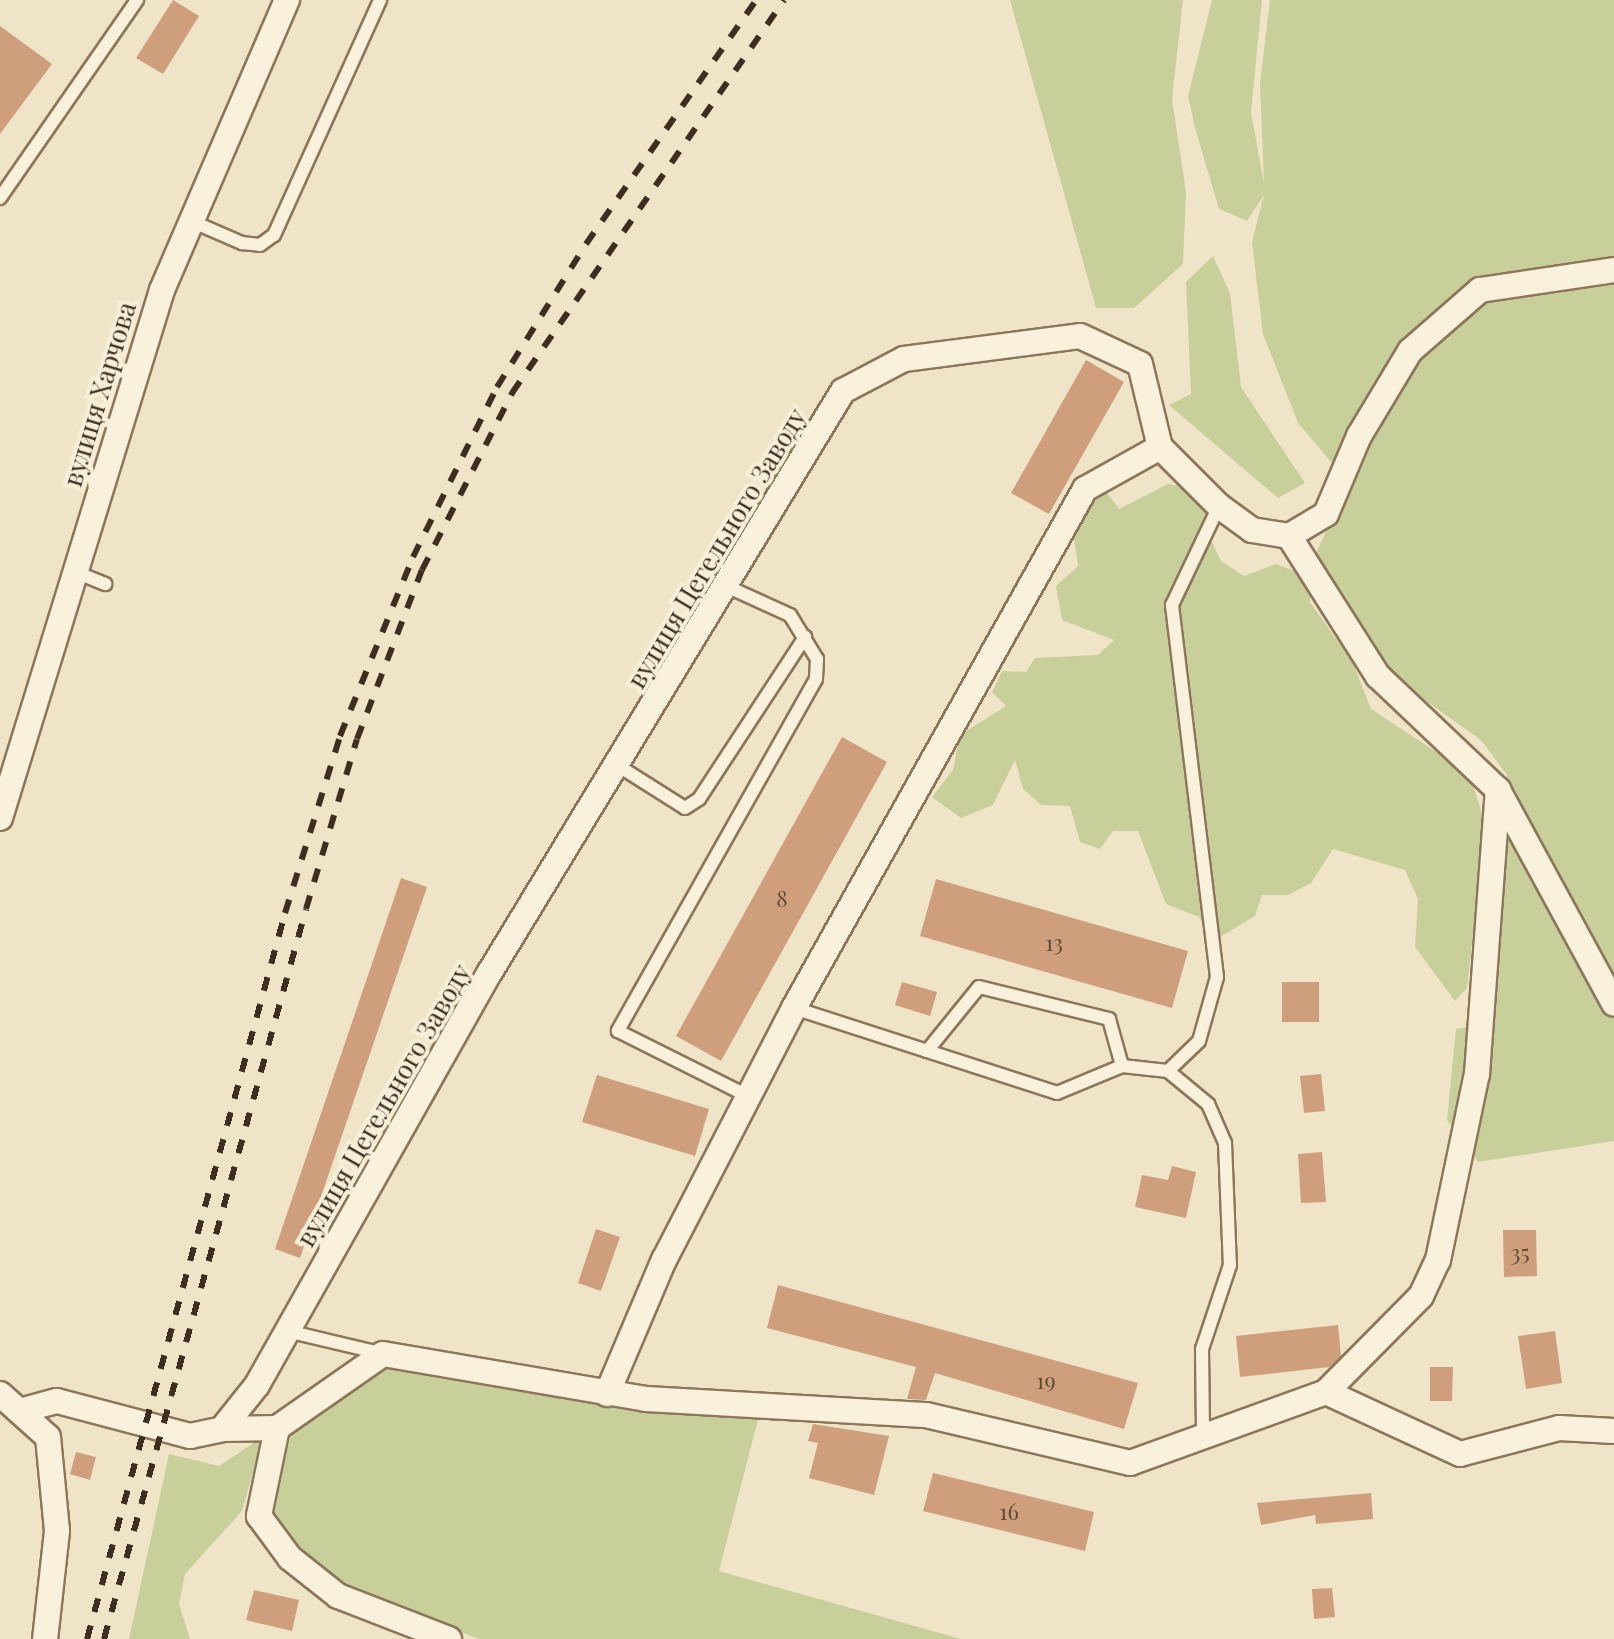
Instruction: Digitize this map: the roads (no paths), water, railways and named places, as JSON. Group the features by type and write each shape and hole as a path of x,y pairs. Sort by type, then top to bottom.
{"street":[{"name":"вулиця Харчова","path":"0,818 73,571 162,290 287,0"},
{"path":"607,1394 664,1260 794,1008 1085,489 1160,447 1219,506 1252,530 1289,536 1326,514 1359,436 1410,351 1480,290 1614,270"},
{"name":"вулиця Цегельного Заводу","path":"222,1429 287,1331 617,765 843,391 904,359 1080,336 1140,364 1160,447"},
{"path":"1289,536 1378,676 1498,790 1614,1004"},
{"path":"23,1410 57,1401 162,1433 277,1428 383,1354 607,1394 926,1415 1130,1463 1326,1392 1421,1296 1438,1260 1477,1074 1498,790"},
{"path":"1326,1392 1460,1454 1559,1428 1614,1431"},
{"path":"0,1394 23,1410 48,1437 55,1480 45,1639"},
{"path":"277,1428 259,1516 290,1558 338,1596 449,1639"}],"lane":[{"path":"0,198 137,0"},
{"path":"191,221 242,243 260,245 274,235 380,0"},
{"path":"1168,1071 1199,1041 1217,977 1172,605 1219,506"},
{"path":"73,571 105,584"},
{"path":"726,586 772,604 805,637 817,659 816,679 618,1031 750,1097"},
{"path":"617,765 685,808 699,799 805,637"},
{"path":"927,1051 979,987 1109,1019 1122,1066"},
{"path":"794,1008 1057,1093 1122,1066 1168,1071 1208,1104 1225,1143 1230,1265 1202,1349 1203,1439"},
{"path":"287,1331 383,1354"}],"railway":[{"path":"87,1639 285,913 340,736 413,557 497,387 586,244 756,0"},
{"path":"104,1639 306,909 357,739 422,570 512,393 784,0"}]}
